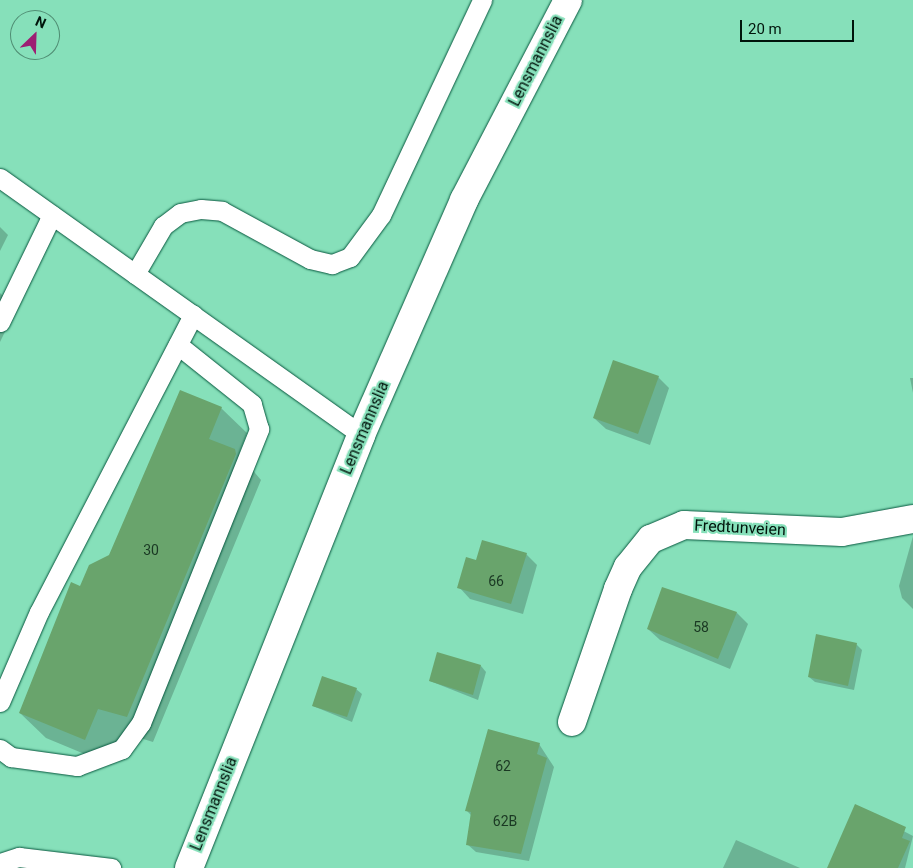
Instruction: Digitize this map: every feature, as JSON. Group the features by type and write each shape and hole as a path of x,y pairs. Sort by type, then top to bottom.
{"street":[{"name":"Lensmannslia","path":"189,868 360,435 464,200 568,0"},
{"name":"Fredtunveien","path":"572,722 618,589 628,566 652,539 684,525 842,532 913,519"}],"lane":[{"path":"135,274 163,226 180,213 201,209 222,212 310,259 332,264 350,257 381,215 482,0"},
{"path":"0,178 360,435"},
{"path":"0,322 52,215"},
{"path":"0,702 39,612 193,315"},
{"path":"0,749 11,756 77,766 122,748 141,723 259,429 252,404 178,345"},
{"path":"0,863 19,857 111,868"}],"building":[{"path":"613,360 659,376 638,434 593,418"},
{"path":"180,390 222,407 209,439 235,449 236,454 127,717 98,709 85,740 19,713 71,582 80,586 89,565 109,555"},
{"path":"482,540 527,553 511,604 457,588 466,557 476,560"},
{"path":"662,587 737,612 718,659 647,629"},
{"path":"816,634 857,643 848,686 808,677"},
{"path":"437,652 481,665 473,695 429,681"},
{"path":"322,676 357,688 347,717 312,706"},
{"path":"488,729 540,743 537,754 547,758 521,854 466,845 471,812 465,811"},
{"path":"855,804 906,827 902,838 910,841 898,868 827,868"}]}
